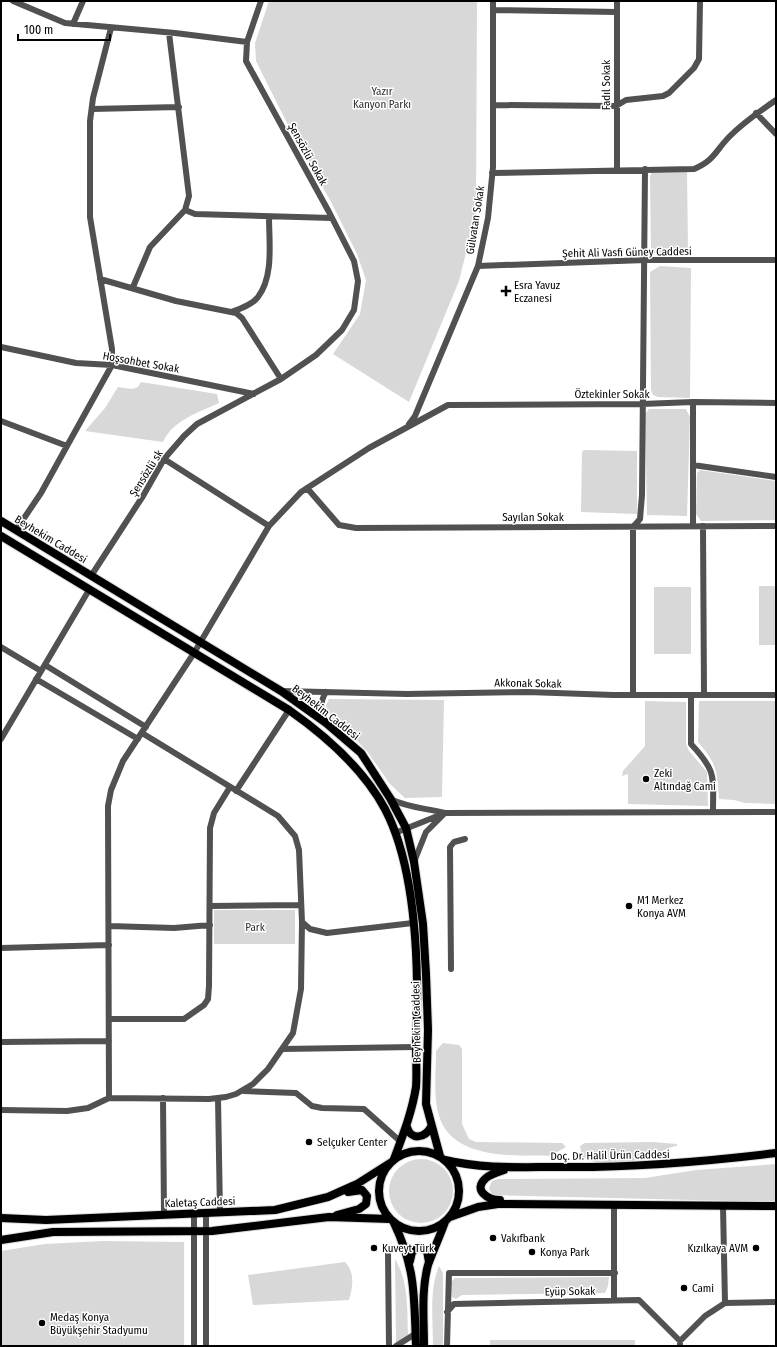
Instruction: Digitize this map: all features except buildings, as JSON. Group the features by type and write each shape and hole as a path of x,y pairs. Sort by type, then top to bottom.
{"main road":[{"name":"Beyhekim Caddesi","path":"1,521 281,691 326,723 361,753 390,798 406,828 414,862 423,924 428,1030 426,1104 431,1127 443,1158"},
{"name":"Beyhekim Caddesi","path":"1,536 289,710 316,729 340,751 359,773 385,809 399,843 406,874 416,958 418,1028 416,1046 416,1086 407,1127 392,1161"},
{"path":"407,1127 412,1135 418,1137 424,1136 431,1127"},
{"path":"416,1346 414,1293 410,1265 392,1221 381,1204 379,1190 382,1176 392,1161 405,1153 417,1151 429,1152 443,1158 453,1169 459,1185 458,1202 447,1220 429,1265 424,1298 424,1346"},
{"name":"Doç. Dr. Halil Ürün Caddesi","path":"443,1158 474,1166 511,1168 642,1167 776,1153"},
{"name":"Kaletaş Caddesi","path":"1,1218 46,1220 164,1215 194,1212 220,1213 275,1210 328,1197 357,1184 392,1161"},
{"path":"511,1168 495,1173 485,1179 482,1192 489,1199 509,1200 525,1204"},
{"path":"1,1240 54,1232 205,1231 329,1217 363,1207 368,1200 366,1193 358,1190 328,1197"},
{"path":"329,1217 392,1221 404,1228 423,1231 435,1228 469,1209 483,1206 525,1204 776,1206"},
{"path":"410,1265 412,1252 419,1247 427,1251 429,1265"}],"street":[{"path":"13,1 65,24 169,33 247,42"},
{"path":"73,24 83,1"},
{"name":"Şensözlü Sokak","path":"261,1 247,42 246,60 354,261 358,280 356,300 351,318"},
{"name":"Gülvatan Sokak","path":"407,427 415,416 478,266 488,218 492,173 493,1"},
{"name":"Fadıl Sokak","path":"616,170 617,1"},
{"path":"493,105 616,106 626,100 663,96 669,93 694,68 699,59 700,1"},
{"path":"493,10 617,12"},
{"path":"16,530 41,493 112,365 112,349 90,217 90,122 111,28"},
{"path":"133,287 150,247 185,210 189,196 169,33"},
{"path":"492,173 694,169 707,163 729,137 756,113 776,100"},
{"path":"92,109 179,107"},
{"path":"756,113 776,134"},
{"path":"633,695 633,527 640,519 642,513 645,169"},
{"path":"185,210 195,214 332,218"},
{"path":"231,312 247,306 258,298 264,286 269,269 269,217"},
{"name":"Şehit Ali Vasfi Güney Caddesi","path":"478,266 645,260 776,260"},
{"path":"100,279 133,287 176,301 231,312 242,318 281,379"},
{"name":"Şensözlü sk","path":"91,576 143,496 164,459 184,436 197,424 281,379 332,341 351,318"},
{"name":"Hoşsohbet Sokak","path":"1,347 76,363 112,365 254,394"},
{"path":"693,402 694,526"},
{"name":"Öztekinler Sokak","path":"407,427 448,405 642,404 693,402 776,403"},
{"path":"1,421 67,446"},
{"path":"109,1098 108,806 111,790 123,761 194,653 269,526 301,492 407,427"},
{"path":"164,459 269,526"},
{"path":"693,465 776,477"},
{"name":"Sayılan Sokak","path":"307,488 339,525 356,528 776,526"},
{"path":"703,526 704,695"},
{"path":"1,739 89,590"},
{"path":"1,647 43,668 146,727"},
{"path":"36,680 138,739"},
{"name":"Akkonak Sokak","path":"281,691 407,694 528,692 633,695 776,695"},
{"path":"326,692 321,705 326,723"},
{"path":"691,695 691,744 707,761 713,775 713,812"},
{"path":"236,791 289,710"},
{"path":"1,1110 67,1110 88,1108 109,1098 218,1098 236,1094 253,1084 268,1069 293,1033 301,989 302,922 299,850 295,836 278,816 142,733"},
{"path":"109,1019 184,1019 204,1005 208,999 210,828 214,813 230,787"},
{"path":"390,798 408,807 428,808 445,813 776,812"},
{"path":"395,833 445,813"},
{"path":"414,862 426,832 445,813"},
{"path":"451,969 450,847 454,842 465,839"},
{"path":"210,906 301,905"},
{"path":"302,922 310,929 327,933 413,923"},
{"path":"109,926 174,928 210,925"},
{"path":"1,948 109,945"},
{"path":"1,1042 109,1040"},
{"path":"282,1049 416,1046"},
{"path":"242,1091 296,1093 312,1106 322,1108 364,1109 401,1142"},
{"path":"163,1098 164,1215"},
{"path":"218,1098 220,1213"},
{"path":"614,1205 614,1300"},
{"path":"723,1206 725,1303"},
{"path":"194,1212 194,1346"},
{"path":"206,1213 206,1346"},
{"path":"388,1253 389,1346"},
{"path":"447,1346 448,1273 615,1273"},
{"name":"Eyüp Sokak","path":"448,1312 454,1304 639,1300 680,1343"},
{"path":"680,1343 705,1316 725,1303 776,1302"},
{"path":"396,1346 415,1334"}],"green space":[{"name":"Yazır Kanyon Parkı","path":"269,1 477,1 476,212 459,281 409,402 333,354 360,314 366,280 357,254 330,200 294,137 256,61 255,43"},
{"path":"687,170 688,251 654,253 651,250 650,176 653,171"},
{"path":"660,266 691,268 690,398 658,397 653,395 651,390 650,272"},
{"path":"141,382 217,394 219,403 179,423 167,435 163,442 85,431 105,408 118,387 132,389 138,387"},
{"path":"649,409 686,409 690,417 687,516 647,515 645,414"},
{"path":"584,450 637,451 637,514 581,512 582,452"},
{"path":"700,470 776,481 776,520 701,521 696,514 697,473"},
{"path":"759,586 776,586 776,645 759,645"},
{"path":"654,587 691,587 691,654 654,654"},
{"path":"329,699 444,700 442,797 405,798 390,784 369,754 350,733 335,722 327,710 326,705"},
{"path":"645,701 686,702 686,744 689,751 707,772 708,806 628,804 628,774 622,776 623,771 645,746"},
{"path":"699,701 776,701 776,804 745,803 734,800 719,799 718,781 715,768 709,756 698,742"},
{"name":"Park","path":"214,910 295,910 295,944 214,944"},
{"path":"443,1043 459,1045 462,1049 462,1124 469,1139 476,1142 562,1143 566,1147 553,1156 504,1155 471,1148 458,1141 446,1131 439,1116 435,1092 436,1051"},
{"path":"653,1142 677,1144 677,1146 644,1158 626,1162 606,1163 589,1160 582,1157 580,1146 585,1143"},
{"path":"421,1159 433,1161 444,1168 451,1179 453,1191 451,1203 444,1214 433,1221 421,1223 409,1221 398,1214 391,1203 389,1191 391,1179 398,1168 409,1161"},
{"path":"776,1164 776,1202 492,1195 489,1188 492,1181 498,1179 645,1178 696,1170"},
{"path":"103,1241 184,1242 184,1346 1,1346 1,1251 45,1244"},
{"path":"395,1259 400,1268 405,1287 408,1335 396,1343"},
{"path":"345,1262 352,1275 349,1300 253,1305 248,1275"},
{"path":"439,1266 443,1273 443,1346 433,1346 433,1295"},
{"path":"609,1277 608,1286 605,1293 462,1295 456,1299 452,1297 451,1282 455,1278"},
{"path":"490,1340 635,1340 635,1346 490,1346"},
{"path":"370,1345 374,1346 233,1346"}],"place":[{"name":"Esra Yavuz Eczanesi","path":"506,291"},
{"name":"Zeki Altındağ Cami","path":"646,779"},
{"name":"M1 Merkez Konya AVM","path":"629,906"},
{"name":"Selçuker Center","path":"309,1142"},
{"name":"Vakıfbank","path":"493,1238"},
{"name":"Kuveyt Türk","path":"374,1248"},
{"name":"Kızılkaya AVM","path":"756,1248"},
{"name":"Konya Park","path":"532,1252"},
{"name":"Cami","path":"684,1288"},
{"name":"Medaş Konya Büyükşehir Stadyumu","path":"42,1323"}]}
